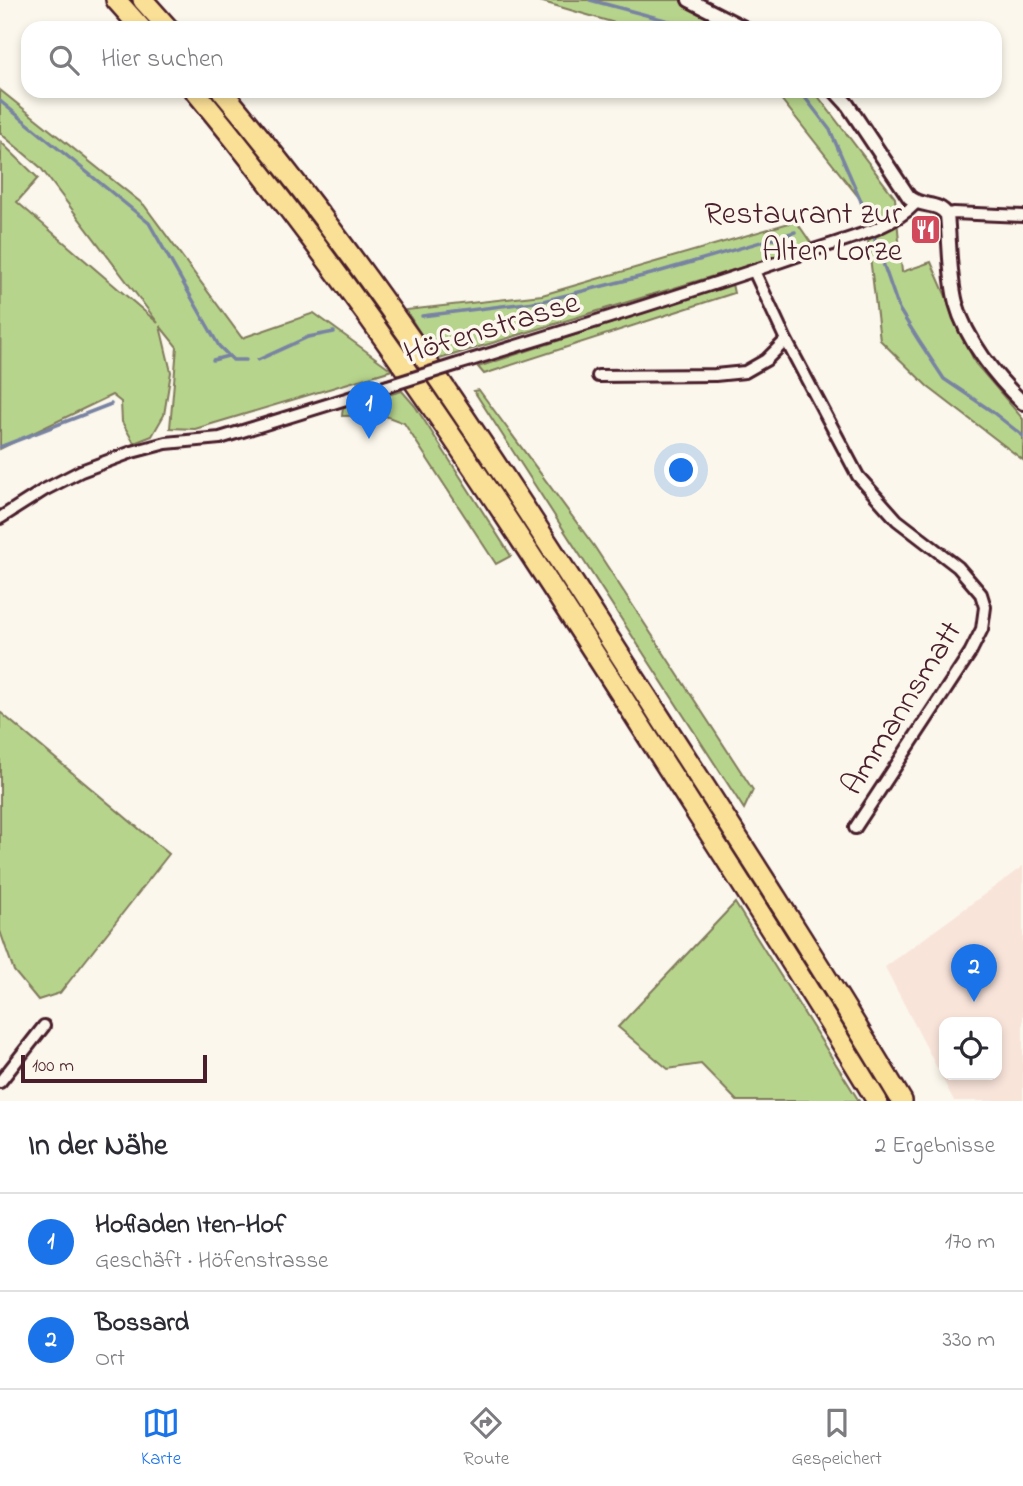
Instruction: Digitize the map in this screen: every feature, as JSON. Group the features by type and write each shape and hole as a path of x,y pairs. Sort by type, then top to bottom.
{"highway":[{"path":"116,0 135,21"},
{"path":"143,0 162,21"},
{"path":"201,98 304,228 423,392 573,620 877,1101"},
{"path":"228,98 306,196 381,297 485,446 902,1101"}],"street":[{"path":"689,0 730,21"},
{"path":"841,98 909,197 916,203 938,206 947,215 956,302 961,316 985,358 1023,403"},
{"name":"Höfenstrasse","path":"0,517 81,471 132,452 166,443 220,438 754,271 865,232 907,213 916,203"},
{"path":"947,215 1023,216"},
{"name":"Ammannsmatt","path":"754,271 786,340 858,476 897,520 958,567 981,594 985,607 982,629 970,653 855,828"},
{"path":"598,376 715,375 745,372 766,360 786,340"},
{"path":"0,1082 5,1066 44,1026"}],"shaded area":[{"path":"1023,866 1023,1101 954,1101 943,1080 1002,1080 1002,1017 939,1017 939,1072 885,967"}],"green space":[{"path":"536,0 680,0 714,21 608,21"},
{"path":"0,90 144,205 242,338 314,313 392,370 195,429 170,428 177,347 160,326 171,372 164,415 152,436 134,443 122,422 121,402 112,395 0,449 1,142 38,178 17,202 158,323 40,167 0,133"},
{"path":"780,98 819,98 895,198 902,272 931,262 975,363 1023,419 1023,460 928,387 880,340 867,232 860,199"},
{"path":"796,221 813,246 436,360 406,310 542,295"},
{"path":"732,284 734,293 484,374 478,367"},
{"path":"479,390 594,546 753,790 744,809 474,391"},
{"path":"402,391 415,406 511,556 496,564 404,423 383,415 342,416 343,407"},
{"path":"0,712 169,854 60,993 38,1000 14,971 0,931"},
{"path":"735,903 859,1101 737,1101 701,1064 668,1069 618,1027"}],"waterway":[{"path":"590,0 669,21"},
{"path":"805,98 830,130 864,208 899,309 919,341 944,379 1023,436"},
{"path":"0,101 149,223 219,346 233,360 246,360"},
{"path":"422,316 543,301 651,274 795,232"},
{"path":"258,360 308,337 334,332"},
{"path":"213,360 228,356"},
{"path":"0,447 111,404"}],"place":[{"name":"Restaurant zur Alten Lorze","path":"925,230"},
{"name":"Hofladen Iten-Hof","path":"369,439"},
{"name":"Bossard","path":"974,1002"}]}
